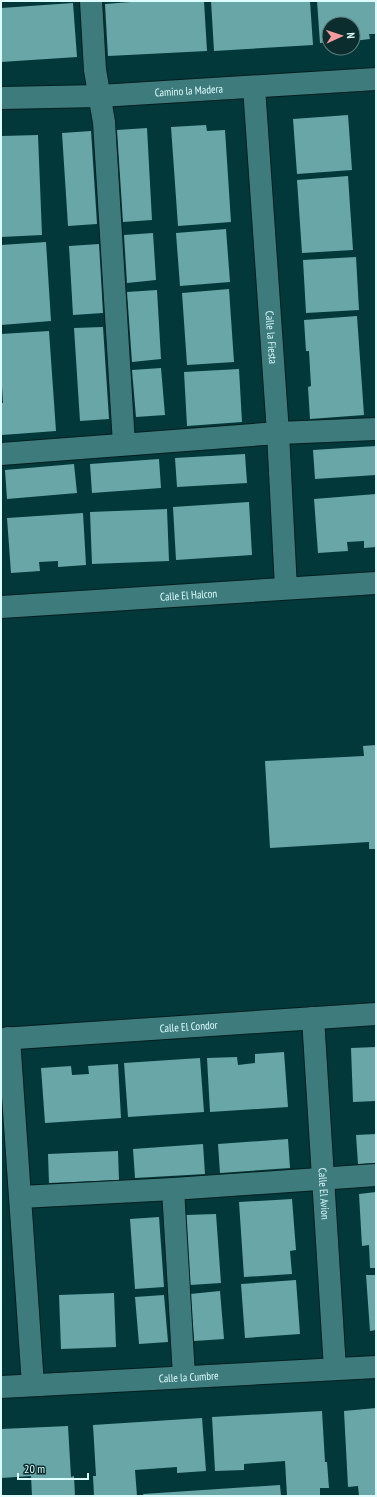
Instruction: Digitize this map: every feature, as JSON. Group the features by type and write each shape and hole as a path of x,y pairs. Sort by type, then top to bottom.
{"street":[{"path":"91,1 95,70 104,122 124,444"},
{"name":"Camino la Madera","path":"1,98 100,96 254,88 376,79"},
{"name":"Calle la Fiesta","path":"254,88 278,433 286,588"},
{"path":"1,454 278,433 376,429"},
{"name":"Calle El Halcon","path":"1,607 376,582"},
{"name":"Calle El Condor","path":"5,1039 376,1014"},
{"name":"Calle El Avion","path":"313,1018 335,1369"},
{"path":"5,1039 21,1197 33,1385"},
{"path":"21,1197 173,1189 376,1175"},
{"path":"173,1189 184,1376"},
{"name":"Calle la Cumbre","path":"1,1387 184,1376 376,1367"}],"building":[{"path":"143,1 204,1 207,51 108,56 105,4"},
{"path":"211,1 310,1 313,45 214,51"},
{"path":"317,1 376,1 376,34 369,34 370,39 361,40 361,16 321,16 320,43"},
{"path":"73,3 77,57 1,62 1,8"},
{"path":"348,115 352,170 297,174 293,119"},
{"path":"206,125 207,131 225,130 231,222 178,226 171,127"},
{"path":"147,128 152,220 123,222 117,130"},
{"path":"91,131 97,224 68,226 62,133"},
{"path":"38,135 42,235 1,237 2,136"},
{"path":"348,176 353,250 302,253 297,180"},
{"path":"226,229 230,282 180,286 176,233"},
{"path":"153,233 156,280 127,283 124,235"},
{"path":"46,242 51,321 1,325 1,245"},
{"path":"99,244 103,313 73,315 69,246"},
{"path":"356,257 359,310 306,313 303,260"},
{"path":"229,289 234,362 187,365 182,293"},
{"path":"157,290 161,359 132,362 127,292"},
{"path":"357,316 364,415 310,419 308,387 311,386 309,351 306,351 304,320"},
{"path":"103,327 109,419 80,421 74,328"},
{"path":"49,331 56,431 2,435 1,403 3,403 1,334"},
{"path":"161,368 165,415 136,417 132,370"},
{"path":"239,369 242,422 187,426 184,372"},
{"path":"376,446 376,475 315,479 313,450"},
{"path":"245,454 247,483 177,487 175,458"},
{"path":"159,459 161,488 92,493 90,464"},
{"path":"74,464 77,493 7,499 5,470"},
{"path":"376,494 376,547 364,548 364,541 347,542 348,551 318,553 314,499"},
{"path":"249,502 252,555 176,560 173,507"},
{"path":"167,509 169,561 92,564 90,512"},
{"path":"83,513 86,565 58,567 58,561 39,562 40,571 11,573 7,518"},
{"path":"376,745 376,849 369,849 369,842 270,848 265,761 364,756 363,746"},
{"path":"376,1047 376,1101 353,1102 351,1048"},
{"path":"284,1052 288,1107 210,1112 207,1058 237,1057 238,1065 255,1063 255,1054"},
{"path":"200,1058 204,1112 128,1117 124,1063"},
{"path":"118,1064 121,1118 45,1123 41,1068 71,1066 72,1075 89,1074 88,1066"},
{"path":"376,1134 376,1163 358,1164 356,1135"},
{"path":"288,1139 290,1168 220,1173 218,1144"},
{"path":"203,1144 205,1174 135,1178 133,1149"},
{"path":"118,1151 119,1180 49,1183 48,1154"},
{"path":"376,1192 376,1268 370,1268 369,1245 362,1246 359,1194"},
{"path":"292,1199 296,1250 290,1251 292,1274 244,1277 239,1202"},
{"path":"216,1214 221,1283 190,1285 186,1215"},
{"path":"159,1217 164,1287 135,1289 130,1219"},
{"path":"366,1275 376,1275 376,1330 370,1331"},
{"path":"296,1280 300,1334 245,1338 241,1284"},
{"path":"220,1291 224,1339 194,1341 190,1294"},
{"path":"114,1293 116,1347 61,1349 59,1295"},
{"path":"164,1295 168,1342 139,1344 135,1297"},
{"path":"376,1408 376,1496 359,1496 358,1486 348,1487 344,1411"},
{"path":"322,1411 325,1462 327,1462 329,1488 320,1488 320,1496 287,1496 285,1461 244,1464 244,1470 215,1471 212,1417"},
{"path":"202,1418 206,1471 177,1473 177,1467 135,1470 137,1496 94,1496 93,1476 96,1476 93,1425"},
{"path":"68,1426 71,1477 74,1476 75,1496 32,1496 31,1476 1,1478 1,1429"},
{"path":"280,1485 281,1496 144,1496 143,1494"}]}
